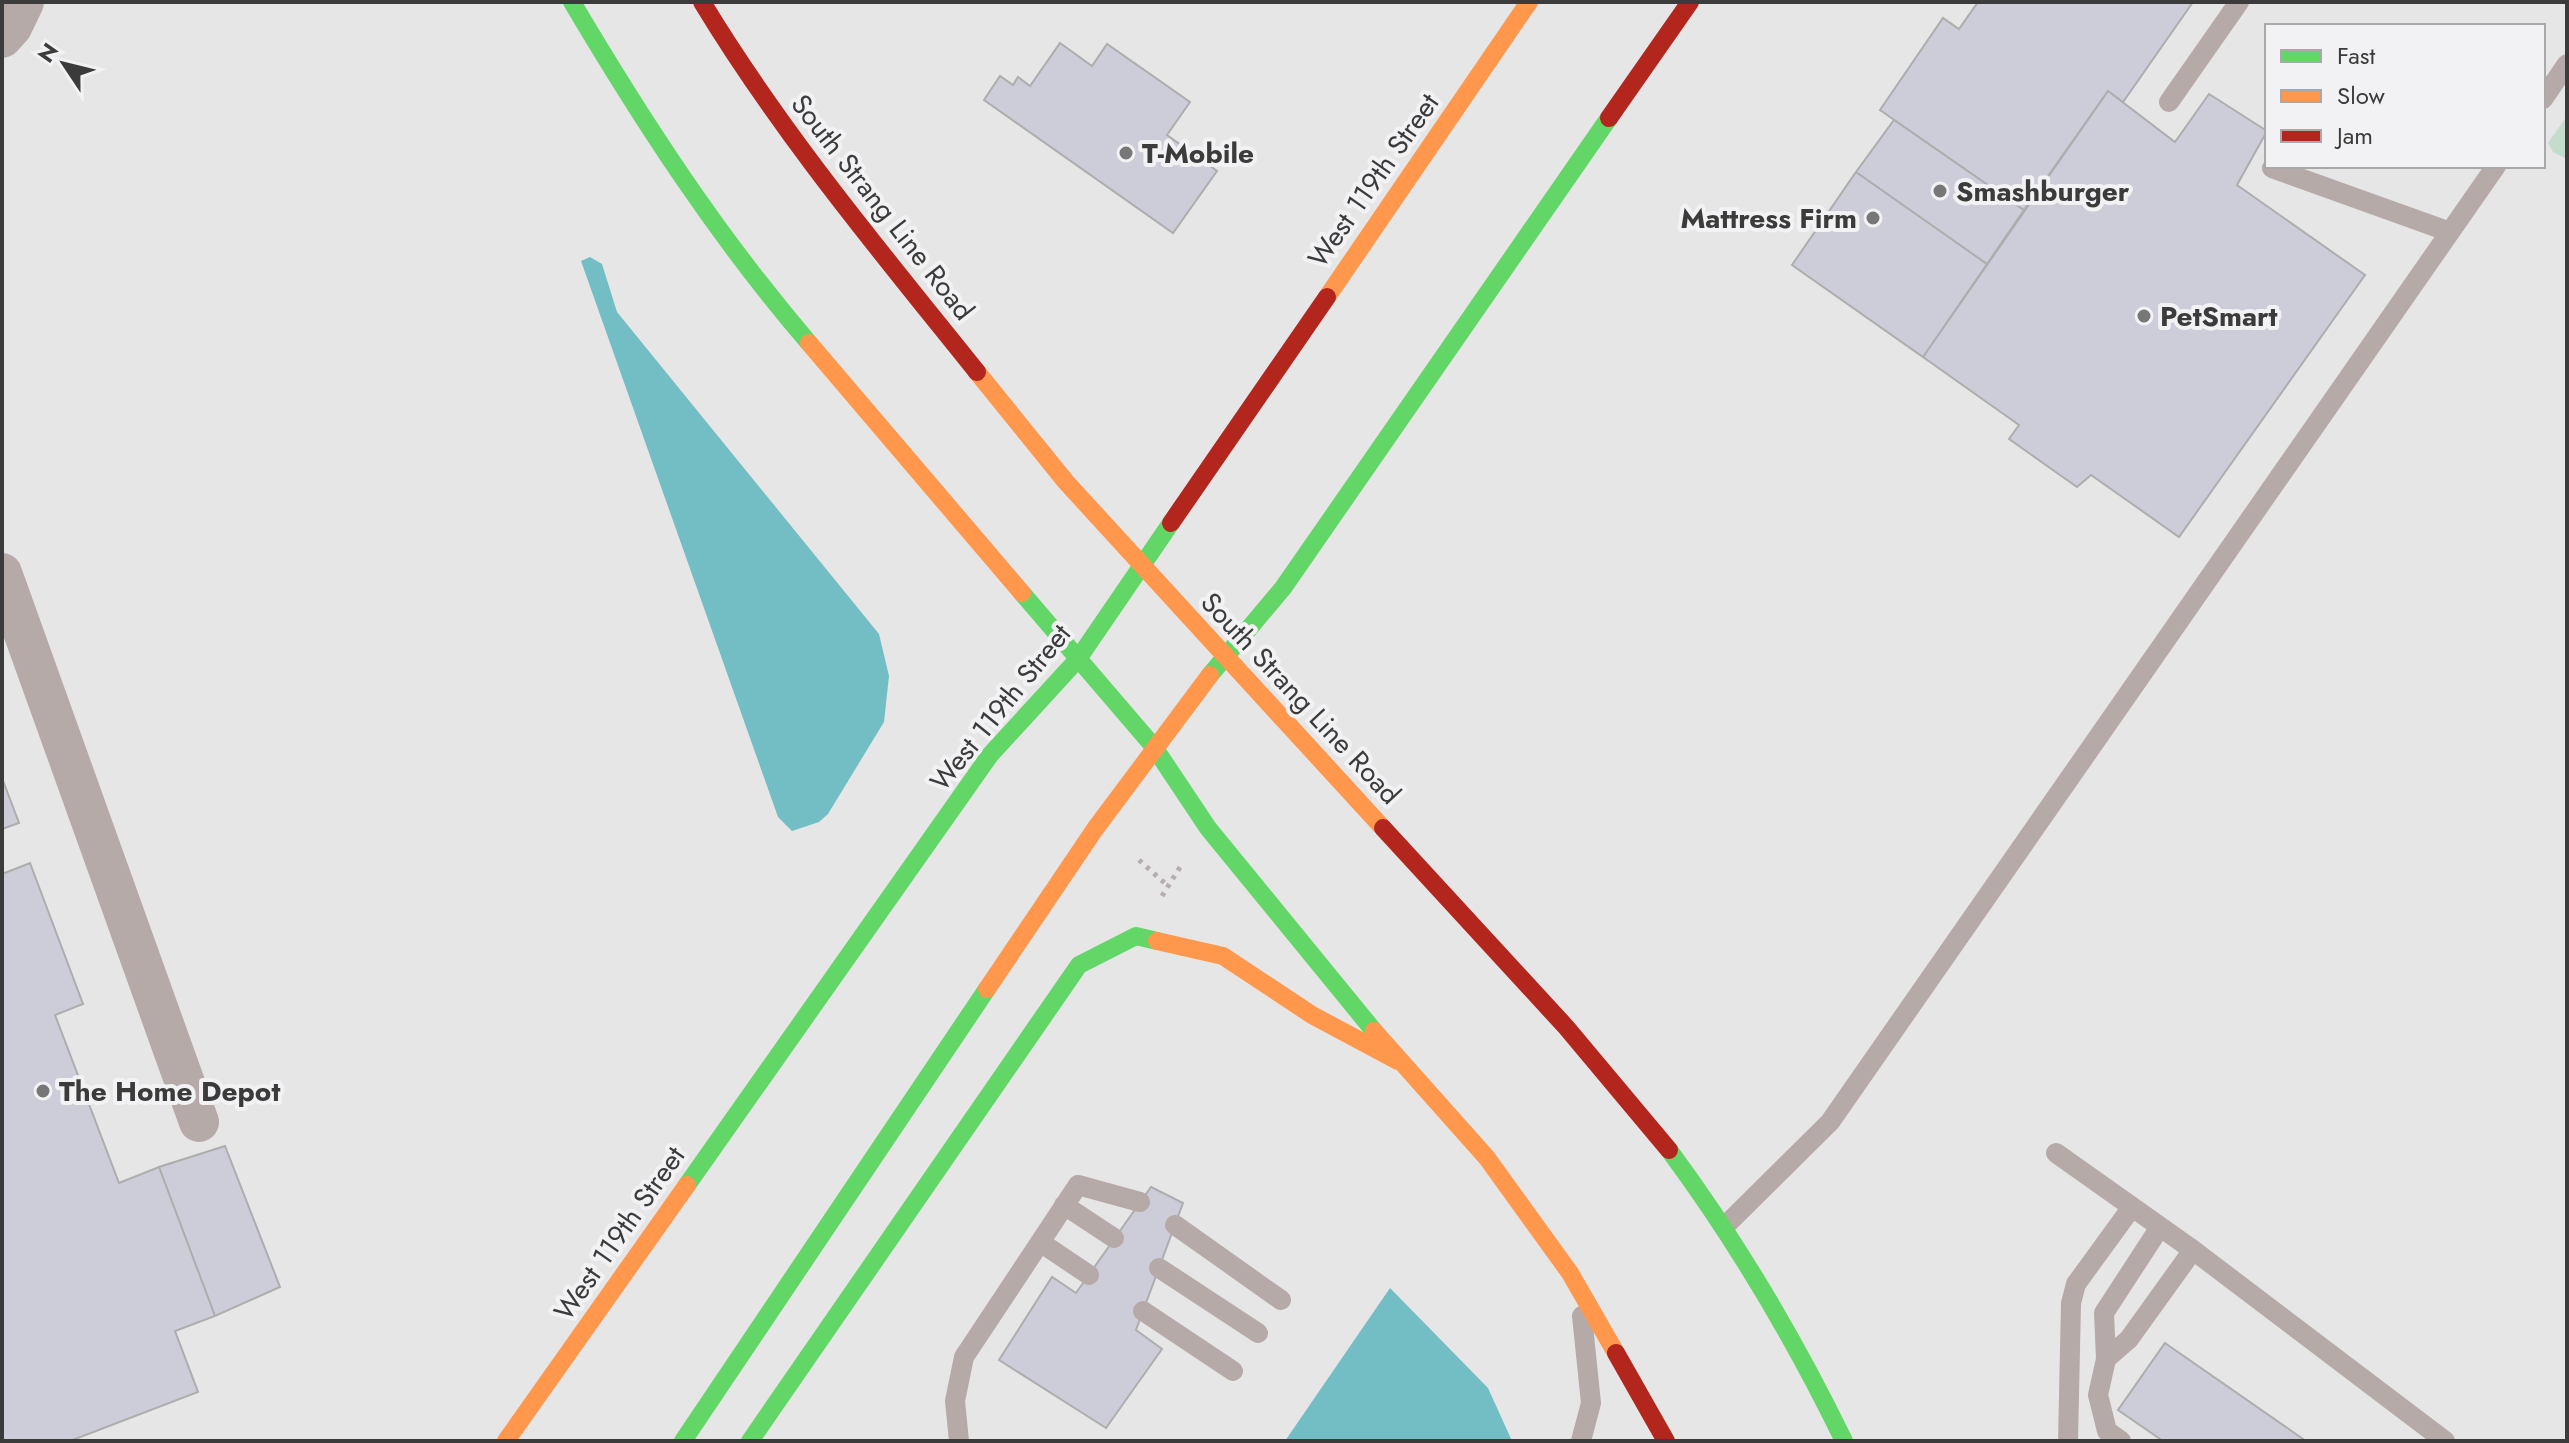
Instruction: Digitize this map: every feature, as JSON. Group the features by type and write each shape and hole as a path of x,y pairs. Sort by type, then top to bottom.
{"main road":[{"path":"572,2 638,114 714,223 801,334 1154,747 1208,828 1398,1061 1487,1158 1579,1288 1666,1441"},
{"name":"South Strang Line Road","path":"702,2 744,71 813,168 1066,482 1141,568 1226,654 1566,1027 1659,1137 1725,1226 1800,1351 1844,1441"},
{"name":"West 119th Street","path":"506,1441 990,755 1078,659 1529,2"},
{"path":"683,1441 1095,829 1226,654 1283,588 1690,2"},
{"path":"750,1441 1079,965 1136,936 1223,956 1312,1015 1398,1061"}],"street":[{"path":"2,38 12,27 24,2"},
{"path":"2,573 199,1122"}],"lane":[{"path":"2169,102 2239,2"},
{"path":"2545,96 2567,64"},
{"path":"2272,168 2450,232"},
{"path":"1725,1226 1830,1122 2495,168"},
{"path":"2056,1153 2193,1250 2445,1441"},
{"path":"959,1441 955,1401 964,1357 1078,1185 1140,1202"},
{"path":"1064,1205 1114,1238"},
{"path":"2068,1441 2073,1294 2076,1284 2132,1207"},
{"path":"1175,1225 1281,1300"},
{"path":"2121,1441 2107,1431 2098,1395 2106,1359 2104,1313 2160,1227"},
{"path":"1040,1242 1089,1275"},
{"path":"2106,1359 2129,1339 2193,1250"},
{"path":"1159,1268 1258,1333"},
{"path":"1579,1288 1591,1403 1581,1441"},
{"path":"1143,1311 1233,1371"}],"path":[{"path":"1160,901 1187,857"},
{"path":"1139,860 1169,886"}],"green space":[{"path":"2567,116 2567,159 2553,152 2548,143"}],"water":[{"path":"590,257 602,264 617,312 879,634 889,676 884,722 828,814 819,822 792,831 778,817 581,261"},
{"path":"1390,1288 1488,1388 1512,1441 1285,1441"}],"building":[{"path":"1978,2 2193,2 2123,102 2108,91 2024,210 1880,110 1943,18 1959,29"},
{"name":"T-Mobile","path":"1060,43 1092,66 1107,44 1190,102 1167,135 1217,171 1173,233 984,100 1000,76 1013,85 1018,77 1030,86"},
{"name":"PetSmart","path":"2108,91 2175,142 2209,94 2265,130 2237,185 2365,275 2179,537 2091,475 2077,487 2009,439 2019,425 1923,357"},
{"name":"Smashburger","path":"1894,120 2024,210 1987,264 1856,172"},
{"name":"Mattress Firm","path":"1856,172 1987,264 1923,357 1792,265"},
{"path":"2,778 19,823 2,829"},
{"name":"The Home Depot","path":"30,863 83,1004 55,1015 119,1183 159,1167 215,1316 175,1331 198,1392 70,1441 2,1441 2,874"},
{"path":"225,1146 280,1287 215,1316 159,1167"},
{"path":"1151,1187 1183,1203 1136,1330 1162,1349 1106,1428 999,1360 1052,1277 1076,1293"},
{"path":"2165,1343 2306,1441 2163,1441 2118,1410"}],"traffic: fast":[{"path":"572,2 683,178 744,262 809,343"},
{"path":"1210,675 1283,588 1609,118"},
{"path":"687,1185 990,755 1078,659 1171,523"},
{"path":"1022,593 1154,747 1208,828 1374,1031"},
{"path":"750,1441 1079,965 1136,936 1157,941"},
{"path":"683,1441 987,989"},
{"path":"1669,1150 1763,1291 1844,1441"}],"traffic: slow":[{"path":"1327,297 1529,2"},
{"path":"809,343 1022,593"},
{"path":"977,372 1066,482 1383,828"},
{"path":"987,989 1095,829 1210,675"},
{"path":"1157,941 1223,956 1312,1015 1398,1061"},
{"path":"1374,1031 1487,1158 1570,1273 1616,1353"},
{"path":"506,1441 687,1185"}],"traffic: jam":[{"path":"702,2 799,145 868,237 977,372"},
{"path":"1609,118 1690,2"},
{"path":"1171,523 1327,297"},
{"path":"1383,828 1566,1027 1669,1150"},
{"path":"1616,1353 1666,1441"}],"place":[{"name":"T-Mobile","path":"1126,153"},
{"name":"Smashburger","path":"1940,191"},
{"name":"Mattress Firm","path":"1873,218"},
{"name":"PetSmart","path":"2144,316"},
{"name":"The Home Depot","path":"43,1091"}]}
